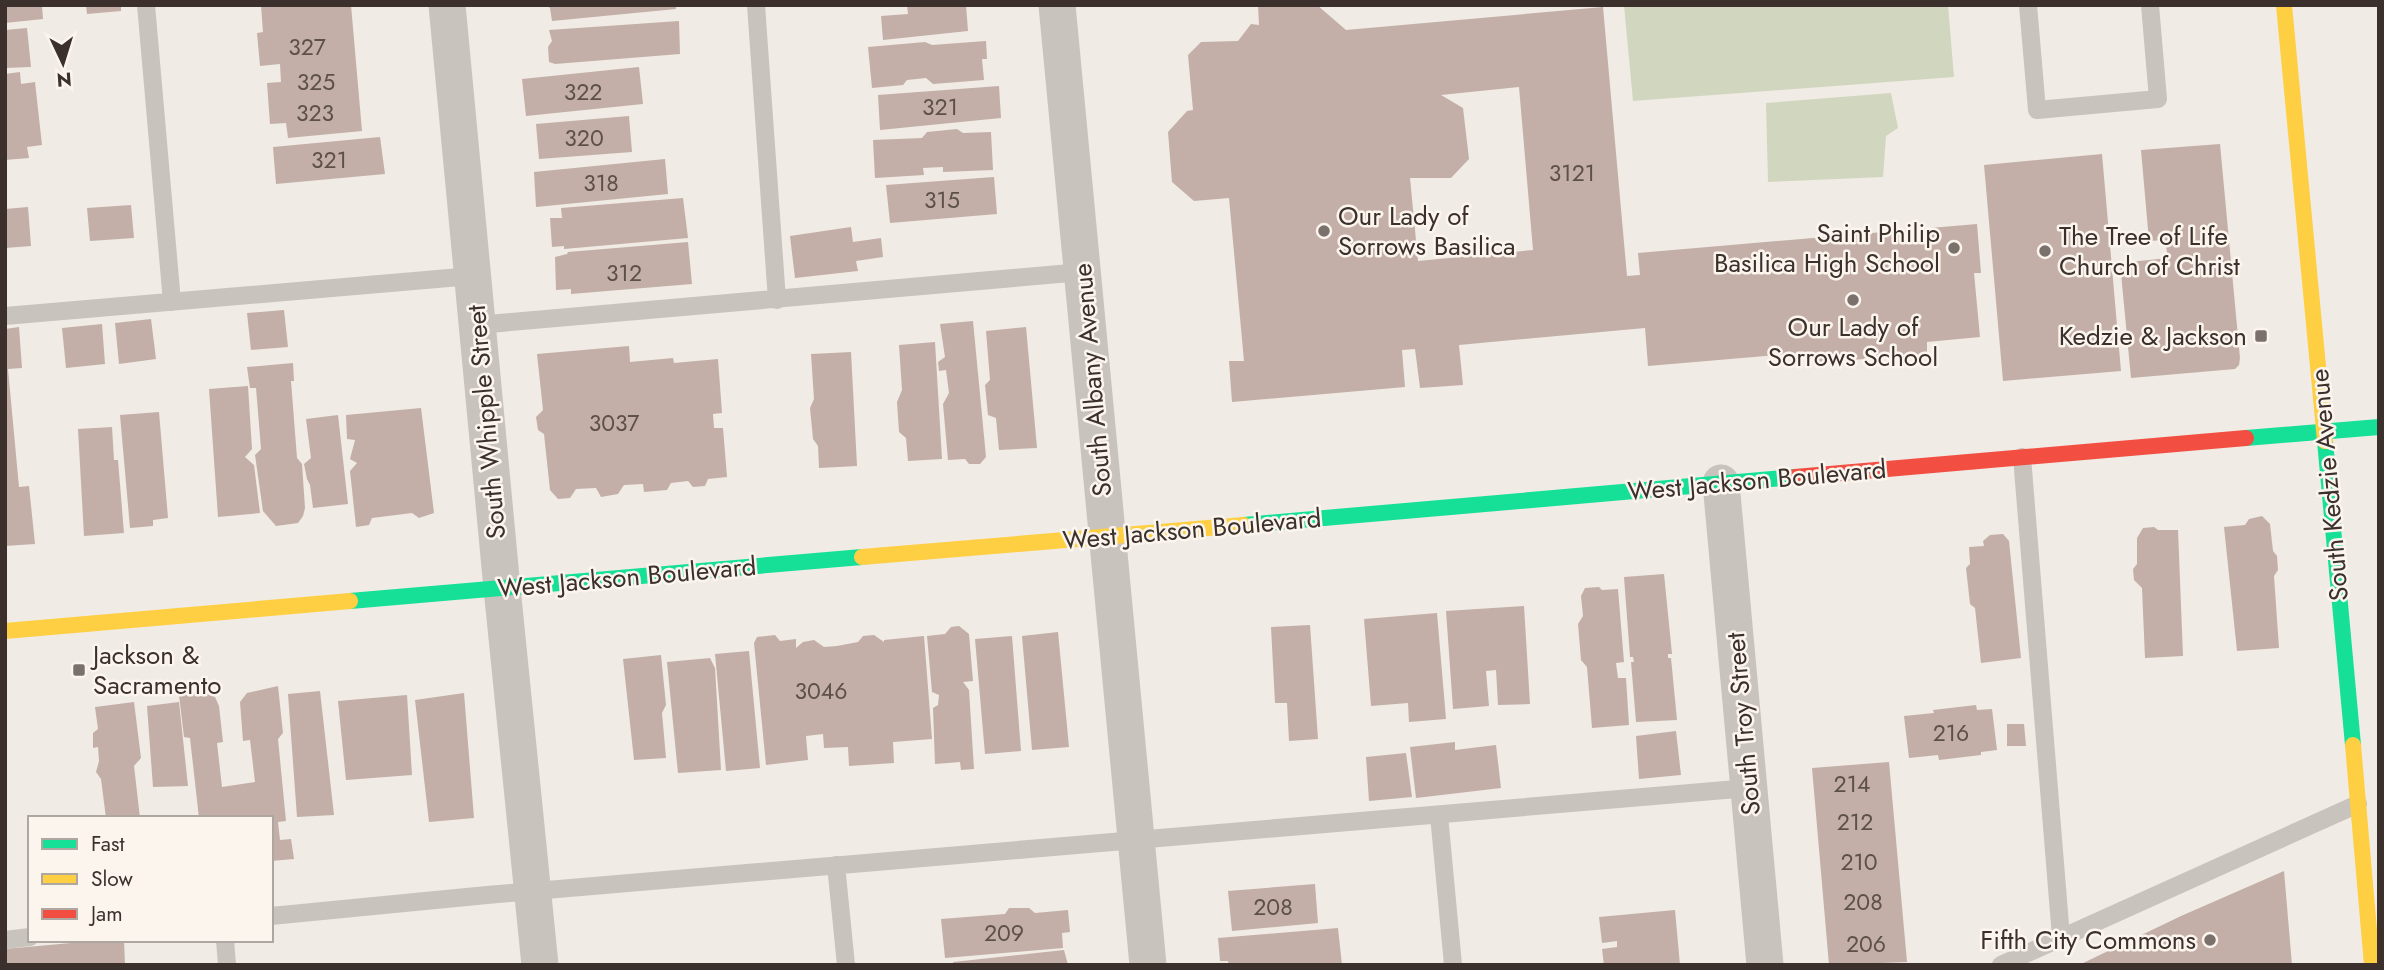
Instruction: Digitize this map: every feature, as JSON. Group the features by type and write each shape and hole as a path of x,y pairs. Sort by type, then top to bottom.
{"street":[{"name":"South Whipple Street","path":"447,5 540,965"},
{"name":"South Albany Avenue","path":"1057,5 1148,965"},
{"name":"South Kedzie Avenue","path":"2284,5 2372,965"},
{"name":"West Jackson Boulevard","path":"5,631 2379,427"},
{"name":"South Troy Street","path":"1721,483 1765,965"}],"lane":[{"path":"146,5 172,302"},
{"path":"756,5 777,300"},
{"path":"2028,5 2036,110 2158,99 2150,5"},
{"path":"477,325 1082,272"},
{"path":"5,316 472,276"},
{"path":"2022,457 2061,937"},
{"path":"273,916 533,891 1749,788"},
{"path":"2001,965 2358,804"},
{"path":"1439,815 1453,965"},
{"path":"836,865 846,965"},
{"path":"5,940 28,937"},
{"path":"225,942 227,965"}],"green space":[{"path":"1624,5 1948,5 1954,77 1633,101"},
{"path":"1891,93 1898,128 1886,136 1883,177 1768,182 1766,103"}],"building":[{"path":"5,5 42,5 43,19 5,23"},
{"path":"86,5 121,5 121,11 87,14"},
{"path":"261,5 351,5 362,131 288,138 286,123 270,124 267,83 281,82 280,64 260,66 257,33 263,32"},
{"path":"546,5 676,5 676,9 552,21 550,8"},
{"path":"907,5 966,5 968,31 883,40 881,16 908,14"},
{"path":"1258,5 1317,5 1346,30 1603,7 1627,276 1640,275 1638,253 1977,224 1981,273 1974,273 1980,337 1927,342 1927,354 1814,363 1812,352 1648,366 1645,328 1459,345 1463,385 1420,388 1415,349 1402,350 1405,387 1232,402 1229,361 1244,361 1229,198 1194,201 1172,182 1168,132 1187,111 1193,110 1188,55 1201,42 1238,41 1251,24 1259,25","holes":["1519,87 1533,250 1418,261 1410,178 1451,178 1469,159 1463,108 1441,95"]},
{"path":"679,21 680,54 555,64 549,62 548,47 552,41 549,30"},
{"path":"27,28 31,67 5,68 5,30"},
{"path":"986,41 987,59 982,59 984,80 933,84 926,78 907,80 903,85 872,88 868,47"},
{"path":"639,67 643,104 526,116 522,79"},
{"path":"20,72 21,84 35,82 42,145 27,147 29,158 5,160 5,74"},
{"path":"999,86 1001,118 880,130 878,95"},
{"path":"629,116 632,152 539,159 536,124"},
{"path":"957,129 963,133 991,132 993,170 943,172 943,167 923,168 924,175 875,178 873,140 922,138 927,132"},
{"path":"380,137 385,174 276,184 273,147"},
{"path":"2220,144 2239,365 2235,369 2131,378 2120,263 2168,258 2165,240 2149,241 2141,150"},
{"path":"2102,154 2121,371 2003,381 1984,165"},
{"path":"665,159 668,194 536,207 534,172"},
{"path":"994,177 997,214 890,223 886,185"},
{"path":"683,198 688,238 564,249 564,246 552,247 550,218 562,218 561,208"},
{"path":"131,205 134,238 90,241 87,208"},
{"path":"28,207 31,246 5,248 5,209"},
{"path":"851,227 853,242 881,238 883,257 856,261 858,271 795,278 790,236"},
{"path":"688,242 692,284 571,294 571,289 556,290 555,257 568,252"},
{"path":"284,310 288,347 251,350 247,313"},
{"path":"151,319 156,359 119,364 115,323"},
{"path":"973,321 986,457 980,464 969,464 965,459 948,460 943,404 949,393 946,370 939,371 938,362 945,357 940,324"},
{"path":"102,324 105,364 66,368 62,328"},
{"path":"19,327 22,368 8,369 19,487 29,486 35,544 5,546 5,329"},
{"path":"1026,327 1037,448 999,450 996,418 988,415 985,385 990,380 986,331"},
{"path":"935,342 942,459 908,461 906,438 899,432 897,402 902,390 899,345"},
{"path":"629,346 630,362 673,358 674,363 718,359 722,413 713,414 714,428 723,428 727,477 708,479 705,486 693,487 688,481 671,483 667,490 644,492 643,484 624,485 618,494 601,497 596,488 576,489 570,498 558,499 550,490 544,434 538,430 536,417 543,410 537,354"},
{"path":"851,352 857,466 819,468 818,446 813,439 810,408 814,399 811,354"},
{"path":"293,363 294,381 291,381 297,458 302,464 305,508 298,523 276,526 263,511 255,455 261,449 256,388 250,388 247,367"},
{"path":"248,386 252,449 245,457 254,465 260,513 218,517 209,389"},
{"path":"421,408 434,513 419,518 412,513 372,518 369,525 356,527 350,471 357,463 350,459 355,440 347,439 346,415"},
{"path":"159,412 168,518 153,520 153,526 130,528 120,415"},
{"path":"338,415 348,504 313,508 304,464 311,458 306,419"},
{"path":"112,427 114,460 118,460 124,533 84,536 78,429"},
{"path":"2262,516 2270,524 2273,551 2277,556 2278,570 2274,576 2279,648 2237,651 2224,527 2245,525 2249,519"},
{"path":"2154,527 2158,530 2178,530 2183,656 2145,658 2142,588 2134,580 2133,569 2137,564 2137,538 2143,528"},
{"path":"2003,534 2009,541 2021,658 1981,663 1975,608 1970,604 1966,568 1970,564 1969,547 1984,546 1983,541 1990,535"},
{"path":"1664,574 1672,654 1668,654 1668,658 1671,658 1677,720 1636,722 1631,662 1634,662 1633,657 1630,657 1624,577"},
{"path":"1599,587 1602,590 1618,589 1624,662 1616,663 1618,678 1626,678 1629,725 1592,728 1587,667 1581,660 1578,624 1583,616 1581,596 1585,588"},
{"path":"1524,606 1530,704 1498,705 1496,670 1486,671 1489,706 1453,709 1446,611"},
{"path":"1437,613 1446,719 1409,722 1408,703 1371,706 1364,619"},
{"path":"1310,625 1318,739 1289,741 1287,703 1275,703 1271,627"},
{"path":"959,626 969,634 973,681 963,682 969,690 974,769 961,770 960,762 935,764 933,708 938,705 939,695 932,692 927,636 945,634 951,627"},
{"path":"1058,632 1069,747 1032,750 1022,636"},
{"path":"775,635 780,641 796,639 796,648 803,642 814,640 824,647 858,642 863,636 874,635 884,642 924,636 932,739 893,742 894,763 849,766 848,747 824,748 823,734 806,736 808,760 766,765 754,643 757,637"},
{"path":"1012,636 1021,751 985,754 975,639"},
{"path":"749,651 760,768 726,771 715,654"},
{"path":"661,655 666,705 662,713 666,758 634,760 623,659"},
{"path":"710,658 715,668 721,770 678,773 667,662"},
{"path":"278,686 283,733 278,739 286,821 278,822 280,840 291,839 294,859 273,861 273,816 199,816 190,738 184,737 179,695 209,693 215,697 219,706 223,742 217,743 222,787 255,782 250,740 243,741 240,702 247,693"},
{"path":"320,691 334,815 297,817 288,694"},
{"path":"464,693 474,818 429,822 415,700"},
{"path":"407,695 412,775 346,780 338,701"},
{"path":"134,702 141,758 134,766 140,816 106,816 101,779 96,772 99,761 98,747 93,748 93,733 98,729 95,707"},
{"path":"179,702 188,786 153,787 147,706"},
{"path":"1976,705 1977,710 1992,709 1997,750 1981,752 1981,755 1939,760 1938,755 1909,758 1904,716"},
{"path":"2007,724 2024,724 2026,746 2007,746"},
{"path":"1676,731 1681,775 1639,779 1636,736"},
{"path":"1455,742 1455,750 1496,745 1501,788 1416,798 1410,747"},
{"path":"1406,753 1412,797 1369,801 1366,757"},
{"path":"1889,762 1907,962 1829,965 1812,768"},
{"name":"Fifth City Commons","path":"2284,871 2292,965 2079,965 2181,916"},
{"path":"1315,884 1318,923 1232,931 1228,891"},
{"path":"1009,908 1029,908 1035,913 1068,910 1070,932 1062,933 1063,948 945,958 941,919 1005,914"},
{"path":"1675,910 1680,965 1604,965 1602,949 1617,947 1617,941 1602,943 1599,917"},
{"path":"1338,928 1342,965 1229,965 1228,961 1220,961 1218,938"},
{"path":"82,942 124,942 125,965 5,965 5,949"},
{"path":"1064,950 1068,965 954,965 953,962"}],"traffic: fast":[{"path":"2246,438 2379,427"},
{"path":"2325,441 2353,745"},
{"path":"1244,525 1795,477"},
{"path":"350,601 862,557"}],"traffic: slow":[{"path":"2284,5 2325,441"},
{"path":"862,557 1244,525"},
{"path":"5,631 350,601"},
{"path":"2353,745 2372,965"}],"traffic: jam":[{"path":"1795,477 2246,438"}],"place":[{"name":"Our Lady of Sorrows Basilica","path":"1324,231"},
{"name":"Saint Philip Basilica High School","path":"1954,248"},
{"name":"The Tree of Life Church of Christ","path":"2045,251"},
{"name":"Our Lady of Sorrows School","path":"1853,300"},
{"name":"Kedzie & Jackson","path":"2261,336"},
{"name":"Jackson & Sacramento","path":"79,670"},
{"name":"Fifth City Commons","path":"2210,940"}]}
